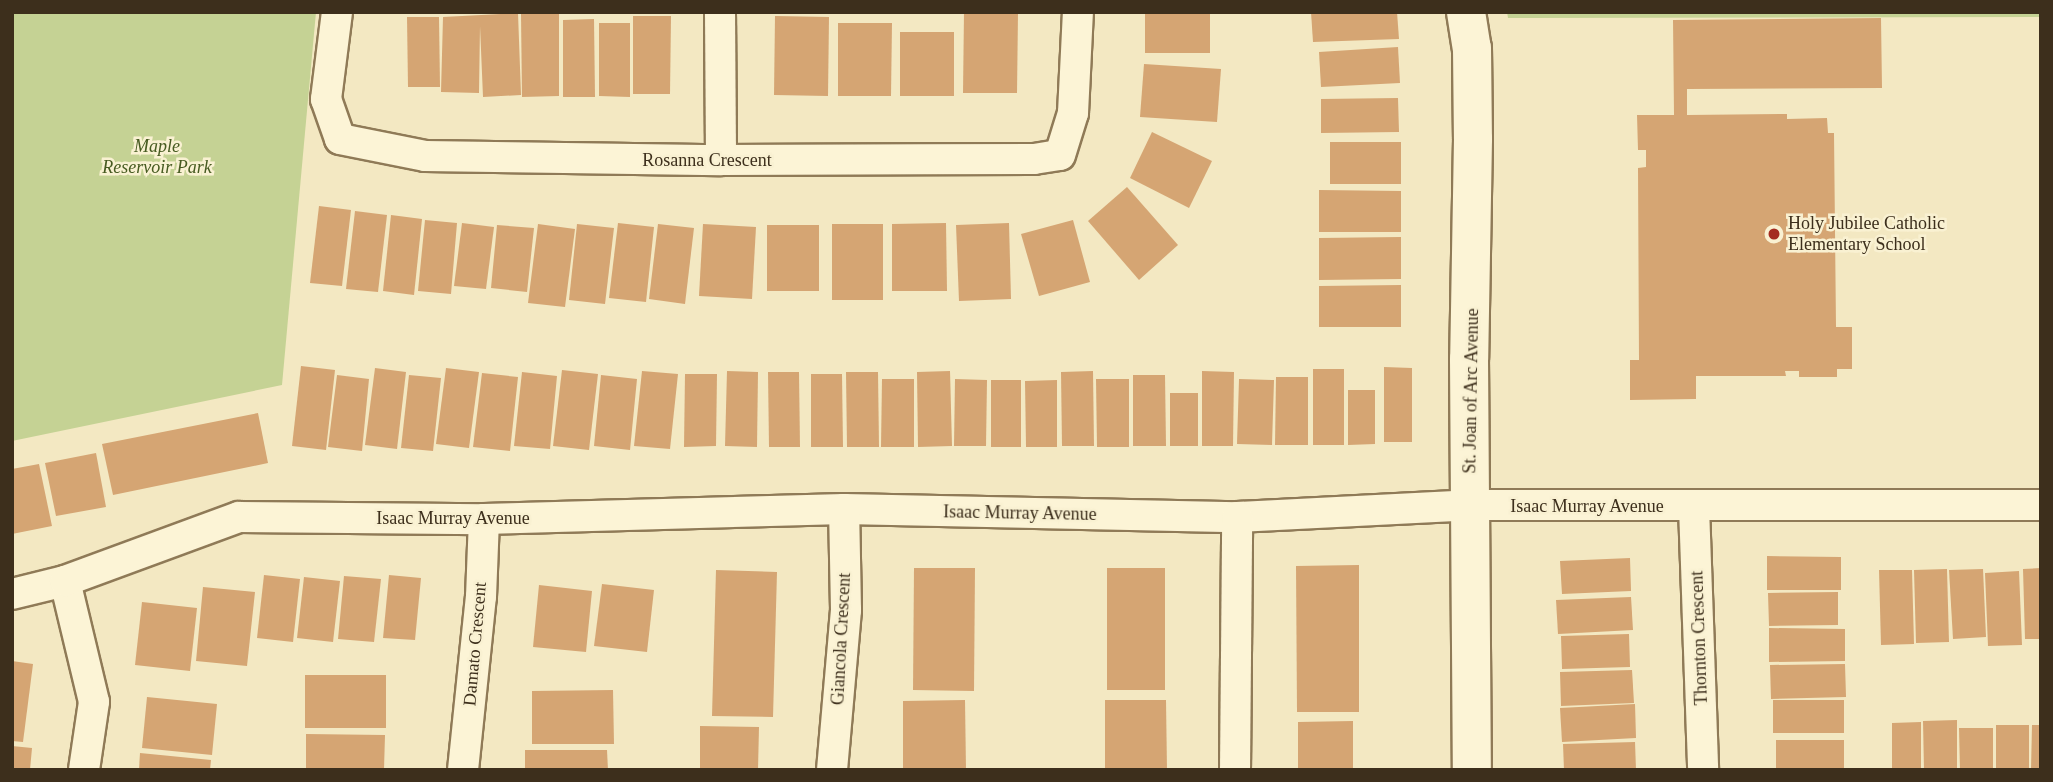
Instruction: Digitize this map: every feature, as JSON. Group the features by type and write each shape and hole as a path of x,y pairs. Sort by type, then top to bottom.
{"street":[{"name":"Rosanna Crescent","path":"337,12 326,100 340,139 425,156 721,160 1034,159 1060,155 1073,113 1077,12"},
{"path":"720,12 721,160"},
{"name":"St. Joan of Arc Avenue","path":"1466,12 1472,48 1473,139 1469,359 1472,770"},
{"name":"Isaac Murray Avenue","path":"12,594 65,580 239,517 484,519 844,509 1237,517 1470,505 2041,505"},
{"name":"Thornton Crescent","path":"1694,507 1703,770"},
{"name":"Giancola Crescent","path":"832,770 846,610 844,509"},
{"path":"1235,770 1237,517"},
{"name":"Damato Crescent","path":"463,770 481,597 484,519"},
{"path":"65,580 94,702 84,770"}],"green space":[{"name":"Maple Reservoir Park","path":"12,12 316,12 282,385 12,441"},
{"path":"1507,12 2041,12 2041,17 1508,18"}],"building":[{"path":"964,12 1018,13 1017,93 963,93"},
{"path":"1145,12 1210,12 1210,53 1145,53"},
{"path":"1311,12 1397,12 1399,39 1313,42"},
{"path":"518,13 521,95 483,97 480,26 479,93 441,92 443,17"},
{"path":"559,13 559,96 522,97 521,14"},
{"path":"633,16 671,16 670,94 633,94"},
{"path":"775,16 829,17 828,96 774,95"},
{"path":"407,17 439,17 440,87 408,87"},
{"path":"1881,18 1882,88 1687,89 1687,115 1787,114 1787,119 1827,118 1828,133 1834,133 1836,327 1852,327 1852,369 1837,369 1837,377 1799,377 1799,371 1785,371 1786,376 1696,376 1696,399 1630,400 1630,360 1639,360 1638,168 1646,167 1646,150 1638,150 1637,115 1674,115 1673,20"},
{"path":"594,19 595,97 563,97 563,20"},
{"path":"599,23 630,23 630,97 599,96"},
{"path":"838,23 892,23 891,96 838,96"},
{"path":"900,32 954,32 954,96 900,96"},
{"path":"1398,47 1400,83 1321,87 1319,52"},
{"path":"1144,64 1221,69 1217,122 1140,117"},
{"path":"1398,98 1399,132 1321,133 1321,99"},
{"path":"1152,132 1212,161 1189,208 1130,178"},
{"path":"1330,142 1401,142 1401,184 1330,184"},
{"path":"1127,187 1178,245 1139,280 1088,221"},
{"path":"1319,190 1401,191 1401,232 1319,232"},
{"path":"319,206 351,210 342,286 310,283"},
{"path":"355,211 387,215 378,292 346,289"},
{"path":"391,215 422,219 414,295 383,291"},
{"path":"425,220 457,223 451,294 418,291"},
{"path":"1073,220 1090,282 1039,296 1021,234"},
{"path":"462,223 494,227 486,289 454,286"},
{"path":"618,223 654,227 646,302 609,298"},
{"path":"946,223 947,291 892,291 892,224"},
{"path":"1009,223 1011,299 959,301 956,225"},
{"path":"538,224 575,229 565,307 528,303"},
{"path":"577,224 614,228 605,304 569,300"},
{"path":"658,224 694,228 685,304 649,299"},
{"path":"703,224 756,227 752,299 699,296"},
{"path":"832,224 883,224 883,300 832,300"},
{"path":"497,225 534,228 527,292 491,288"},
{"path":"767,225 819,225 819,291 767,291"},
{"path":"1401,237 1401,279 1319,280 1319,238"},
{"path":"1401,285 1401,327 1319,327 1319,286"},
{"path":"301,366 335,370 326,450 292,446"},
{"path":"1384,367 1412,368 1412,442 1384,442"},
{"path":"375,368 406,372 397,449 365,445"},
{"path":"446,368 479,372 469,448 436,444"},
{"path":"1313,369 1344,369 1344,445 1313,445"},
{"path":"562,370 598,374 589,450 553,446"},
{"path":"642,371 678,374 670,449 634,446"},
{"path":"727,371 758,372 757,447 725,446"},
{"path":"950,371 952,446 918,447 917,372"},
{"path":"1093,371 1094,446 1062,446 1061,372"},
{"path":"1202,371 1234,372 1233,446 1202,446"},
{"path":"522,372 557,376 550,449 514,446"},
{"path":"768,372 799,372 800,447 769,447"},
{"path":"846,372 878,372 879,447 847,447"},
{"path":"482,373 518,377 510,451 473,447"},
{"path":"685,374 717,374 716,446 684,447"},
{"path":"811,374 842,374 843,447 811,447"},
{"path":"337,375 369,379 362,451 328,447"},
{"path":"409,375 441,378 433,451 401,448"},
{"path":"601,375 637,379 630,450 594,446"},
{"path":"1133,375 1165,375 1166,446 1133,446"},
{"path":"1276,377 1308,377 1308,445 1275,445"},
{"path":"882,379 914,379 914,447 881,447"},
{"path":"955,379 987,380 986,446 954,446"},
{"path":"1096,379 1129,379 1129,447 1097,447"},
{"path":"1239,379 1274,380 1272,445 1237,444"},
{"path":"991,380 1021,380 1021,447 991,447"},
{"path":"1057,380 1057,447 1026,447 1025,381"},
{"path":"1348,390 1375,390 1375,444 1348,445"},
{"path":"1170,393 1198,393 1198,446 1170,446"},
{"path":"258,413 268,463 113,495 102,444"},
{"path":"96,453 106,507 56,516 45,463"},
{"path":"39,464 52,526 12,534 12,469"},
{"path":"1767,556 1841,557 1841,590 1767,590"},
{"path":"1630,558 1631,591 1562,594 1560,561"},
{"path":"1359,565 1359,712 1297,712 1296,566"},
{"path":"914,568 975,568 974,691 913,690"},
{"path":"1107,568 1165,568 1165,690 1107,690"},
{"path":"2041,568 2041,639 2025,639 2023,569"},
{"path":"1947,569 1949,642 1916,643 1914,570"},
{"path":"1983,569 1986,637 1953,639 1949,570"},
{"path":"716,570 777,572 773,717 712,716"},
{"path":"1879,570 1912,570 1914,644 1881,645"},
{"path":"2019,571 2022,645 1988,646 1985,573"},
{"path":"264,575 300,579 293,642 257,638"},
{"path":"389,575 421,578 415,640 383,638"},
{"path":"344,576 381,579 374,642 338,639"},
{"path":"304,577 340,581 333,642 297,638"},
{"path":"602,584 654,590 647,652 594,646"},
{"path":"539,585 592,591 586,652 533,647"},
{"path":"203,587 255,592 247,666 196,661"},
{"path":"1838,592 1838,625 1769,626 1768,593"},
{"path":"1631,597 1633,630 1558,634 1556,600"},
{"path":"142,602 197,608 190,671 135,665"},
{"path":"1769,628 1845,629 1845,661 1769,662"},
{"path":"1629,634 1630,667 1562,669 1561,636"},
{"path":"12,661 33,664 23,742 12,741"},
{"path":"1845,664 1846,697 1771,699 1770,665"},
{"path":"1632,670 1634,703 1561,706 1560,672"},
{"path":"305,675 386,675 386,728 305,728"},
{"path":"613,690 614,744 532,744 532,691"},
{"path":"147,697 217,704 212,755 142,748"},
{"path":"965,700 966,770 903,770 903,701"},
{"path":"1105,700 1166,700 1167,770 1105,770"},
{"path":"1773,700 1844,700 1844,733 1773,733"},
{"path":"1635,704 1636,738 1562,742 1560,708"},
{"path":"1957,720 1957,770 1924,770 1923,721"},
{"path":"1353,721 1353,770 1298,770 1298,722"},
{"path":"1921,722 1921,770 1892,770 1892,723"},
{"path":"1996,725 2029,725 2029,770 1996,770"},
{"path":"2032,725 2041,725 2041,770 2031,770"},
{"path":"700,726 759,727 758,770 700,770"},
{"path":"1959,728 1993,728 1993,770 1960,770"},
{"path":"306,734 385,735 384,770 306,770"},
{"path":"1776,740 1844,740 1844,770 1776,770"},
{"path":"1635,742 1636,770 1564,770 1563,744"},
{"path":"12,746 32,748 30,770 12,770"},
{"path":"525,750 607,750 608,770 525,770"},
{"path":"140,753 211,760 210,770 139,770"}],"place":[{"name":"Holy Jubilee Catholic Elementary School","path":"1774,234"}]}
